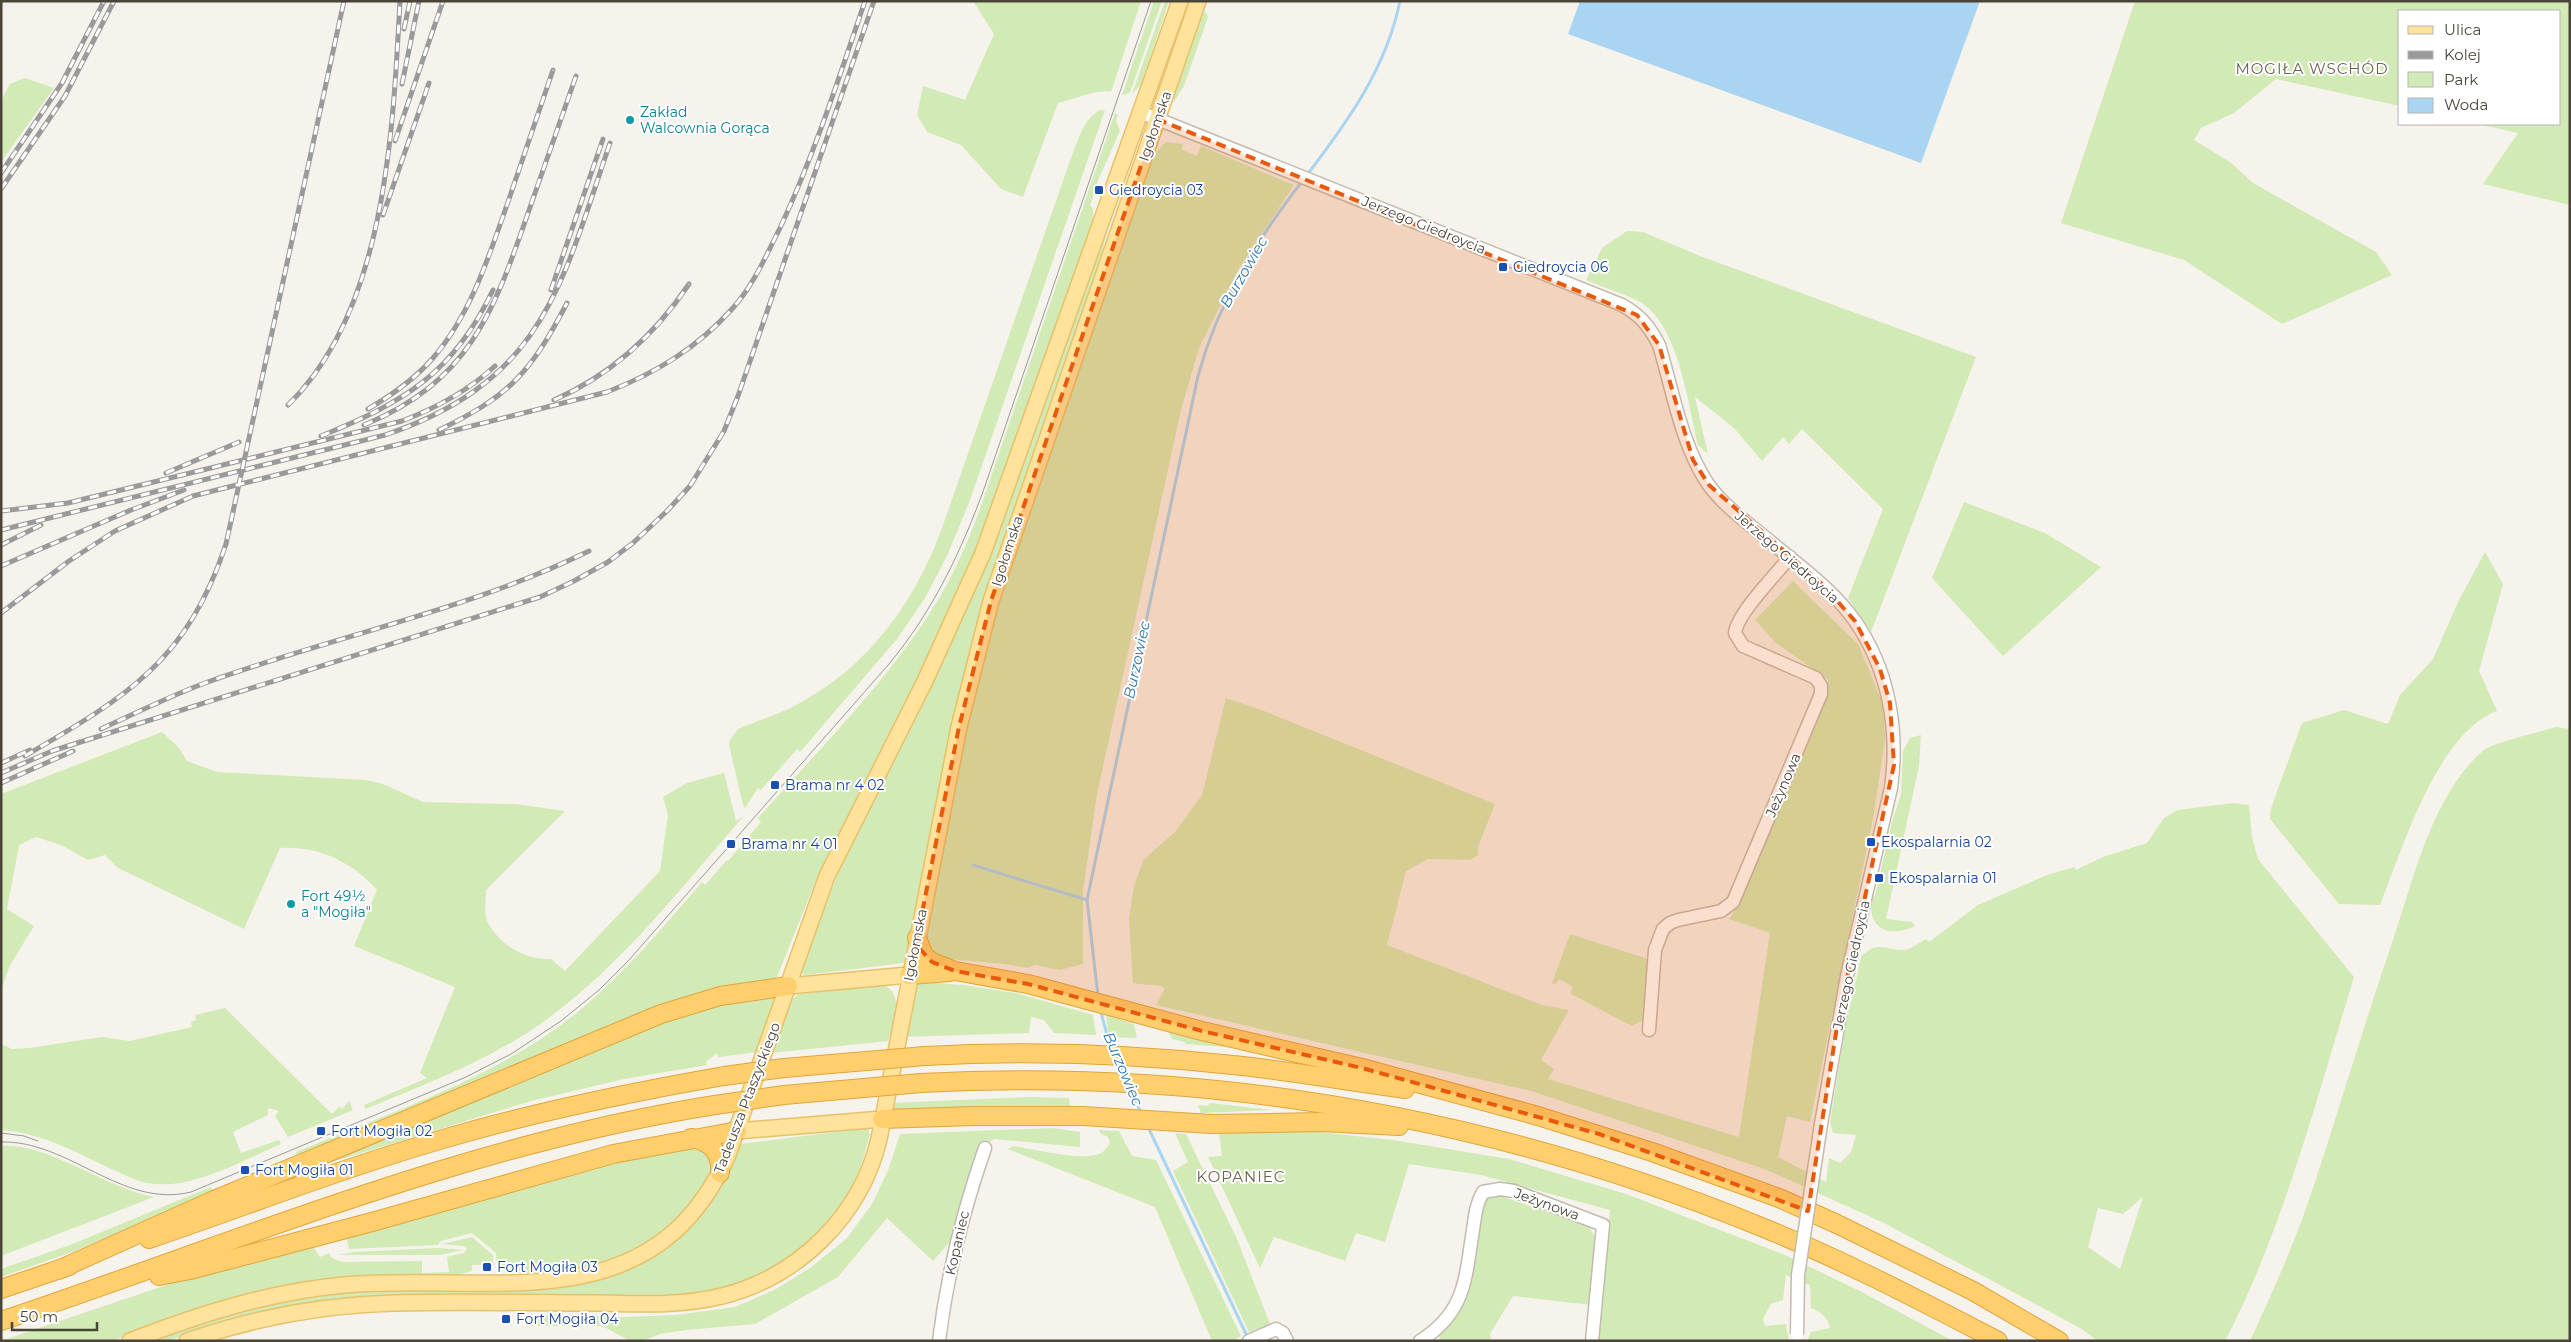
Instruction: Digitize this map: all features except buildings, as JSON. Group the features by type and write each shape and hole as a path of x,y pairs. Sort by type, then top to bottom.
{"highway":[{"path":"916,938 924,956 932,962 955,971 1028,984 1167,1022 1362,1068 1599,1134 1778,1198 1906,1256 1973,1291 2059,1341"},
{"path":"909,975 955,971"},
{"path":"58,1270 214,1200 662,1014 720,996 788,986"},
{"path":"1,1289 234,1211 354,1167 451,1137 653,1088 784,1068 925,1056 1086,1054 1287,1071 1463,1097"},
{"path":"1,1321 369,1192 456,1165 592,1128 715,1105 784,1095 921,1083 1027,1079 1200,1088 1268,1095 1352,1108 1444,1127 1584,1163 1728,1213 1842,1262 1998,1341"},
{"path":"882,1119 1083,1116 1211,1124 1321,1122 1444,1127"},
{"path":"99,1288 190,1270 613,1154 691,1138 737,1131"},
{"path":"691,1138 702,1140 714,1148 720,1158 720,1173"}],"main road":[{"name":"Igołomska","path":"788,986 826,876 936,658 982,553 1180,1"},
{"name":"Igołomska","path":"882,1119 916,938 961,718 991,601 1198,1"},
{"path":"788,986 909,975"},
{"name":"Tadeusza Ptaszyckiego","path":"130,1341 225,1307 308,1290 381,1283 544,1282 592,1275 628,1262 662,1241 691,1214 720,1173 737,1131 788,986"},
{"path":"187,1341 275,1316 351,1306 415,1303 663,1304 709,1299 740,1291 766,1280 796,1261 843,1216 856,1199 872,1164 882,1119 737,1131"}],"street":[{"name":"Jerzego Giedroycia","path":"1140,112 1622,306 1637,315 1650,328 1659,345 1693,460 1709,485 1724,502 1823,585 1855,621 1880,670 1890,702 1894,727 1894,765 1891,788 1845,985 1821,1124 1798,1275 1797,1337"},
{"name":"Jeżynowa","path":"1649,1030 1653,965 1660,935 1670,922 1721,911 1733,902 1821,694 1821,686 1816,678 1743,646 1735,633 1737,623 1744,613 1790,557"},
{"name":"Kopaniec","path":"939,1341 947,1283 969,1192 985,1148"},
{"name":"Jeżynowa","path":"1420,1341 1439,1328 1457,1305 1464,1287 1476,1206 1483,1192 1500,1189 1514,1191 1603,1225 1592,1341"},
{"path":"1249,1341 1271,1330 1280,1330 1287,1341"}],"highlighted area":[{"path":"1157,119 1637,315 1659,345 1693,460 1709,485 1823,585 1855,621 1880,669 1890,703 1894,765 1838,1020 1808,1211 1599,1134 1362,1068 1202,1031 1028,984 955,971 932,962 919,948 917,938 959,727 991,601"}],"green space":[{"path":"973,1 1141,1 1111,92 1092,93 1058,103 1023,197 1001,189 961,145 927,132 917,115 923,86 965,100 994,34"},
{"path":"1154,1 1162,1 1130,92 1122,95"},
{"path":"1165,1 1169,1 1141,84 1132,94"},
{"path":"2135,1 2570,1 2570,205 2483,184 2518,133 2482,125 2561,125 2561,10 2398,10 2398,106 2276,79 2234,113 2201,128 2194,140 2230,162 2253,183 2376,252 2392,275 2282,324 2184,260 2061,223"},
{"path":"1205,11 1208,17 1184,86 1174,102 1174,94 1195,31"},
{"path":"25,78 54,88 1,162 1,101 10,84"},
{"path":"1100,110 1105,110 970,500 947,556 925,598 897,639 800,752 797,749 761,790 758,788 745,808 729,745 730,740 738,729 798,704 823,689 847,671 886,630 918,581 942,528 1076,145 1089,119"},
{"path":"1115,113 1118,115 1116,120 1120,131 1099,178 1090,206 1093,208 1093,225 988,523 931,657 818,875 777,977 298,1158 72,1252 1,1277 1,1269 70,1245 211,1187 213,1191 297,1156 296,1152 443,1091 514,1056 547,1035 596,996 643,949 702,882 705,885 728,861 761,822 758,818 843,724 904,651 947,583 962,554 980,509"},
{"path":"1166,142 1183,144 1182,150 1197,156 1201,146 1294,185 1238,270 1199,348 1181,410 1097,794 1083,891 1083,964 1060,970 1035,965 1028,968 948,959 934,961 923,941 966,728 992,623 1019,533 1153,155"},
{"path":"1110,215 1099,268 967,665 904,963 805,975 802,973 803,965 852,841 937,670 980,577"},
{"path":"1627,231 1643,232 1700,256 1976,357 1871,632 1848,598 1883,509 1802,429 1789,444 1783,437 1762,461 1734,428 1695,397 1708,454 1698,445 1680,367 1664,328 1653,313 1640,302 1586,280 1602,248"},
{"path":"1964,502 2045,533 2101,567 2003,656 1932,578"},
{"path":"2485,552 2503,584 2479,671 2497,711 2476,723 2456,743 2439,768 2411,825 2380,905 2339,904 2270,819 2271,808 2302,723 2344,710 2388,724 2400,695 2433,659 2459,600"},
{"path":"1793,581 1858,644 1883,704 1885,740 1873,819 1810,1122 1787,1116 1778,1157 1826,1182 1829,1158 1840,1163 1851,1152 1856,1135 1833,1133 1830,1122 1845,1030 1861,957 1872,948 1882,947 1905,950 1926,939 1929,942 1978,905 2047,875 2074,867 2076,870 2103,857 2147,843 2164,818 2178,810 2233,803 2249,805 2252,837 2258,859 2354,977 2282,1209 2246,1298 2225,1341 2098,1341 2080,1328 1884,1223 1767,1170 1531,1091 1156,1005 1165,988 1133,983 1129,918 1134,886 1144,859 1175,832 1202,795 1226,698 1264,711 1495,804 1478,847 1478,855 1470,860 1428,859 1406,871 1387,945 1542,1005 1569,1010 1541,1060 1554,1069 1548,1079 1739,1137 1770,933 1729,919 1739,904 1789,787 1829,680 1776,643 1755,620","holes":["2143,1197 2120,1269 2088,1247 2098,1208 2123,1214"]},
{"path":"2556,727 2570,729 2570,1341 2250,1341 2286,1260 2310,1197 2416,868 2437,815 2450,791 2466,769 2484,750 2507,741"},
{"path":"162,732 179,748 187,761 217,772 366,780 383,784 423,802 515,804 565,811 486,890 485,908 489,925 508,946 533,957 551,959 565,971 660,871 668,815 663,797 687,783 724,773 736,821 744,816 643,932 616,960 558,1011 508,1045 448,1074 366,1109 364,1105 427,1078 420,1073 455,987 354,946 377,890 357,871 333,857 321,853 307,849 280,848 244,929 118,868 105,855 88,860 61,845 36,837 19,845 7,909 34,926 10,965 1,991 1,794"},
{"path":"1921,735 1919,766 1886,919 1912,922 1915,926 1905,930 1888,931 1881,928 1872,916 1872,896 1875,896 1892,822 1901,794 1903,751 1910,738"},
{"path":"1570,934 1648,959 1645,1019 1632,1026 1571,994 1572,986 1559,979 1555,985 1552,983"},
{"path":"914,983 963,985 1016,993 1093,1015 1096,1035 1054,1033 1044,1020 1031,1017 1029,1033 904,1037"},
{"path":"880,984 888,988 896,1001 895,1017 888,1041 771,1053 791,1000 798,994"},
{"path":"777,995 758,1052 718,1057 717,1053 706,1062 707,1065 624,1079 531,1101 322,1165 650,1025 716,1003"},
{"path":"225,1008 332,1114 340,1106 342,1109 349,1101 353,1110 288,1137 275,1116 279,1111 268,1108 268,1115 233,1132 241,1153 279,1140 281,1144 211,1174 175,1184 139,1181 36,1136 1,1130 1,1044 12,1049 102,1037 130,1041 192,1027 191,1022 196,1020 195,1015"},
{"path":"1106,1015 1134,1024 1137,1038 1109,1037"},
{"path":"1169,1032 1240,1048 1185,1044 1185,1042 1172,1039"},
{"path":"1028,1097 1069,1098 1070,1107 892,1111 890,1103"},
{"path":"1210,1103 1273,1110 1201,1113 1198,1105 1208,1106"},
{"path":"868,1128 870,1135 858,1176 833,1217 813,1238 775,1267 755,1278 711,1292 659,1297 413,1296 208,1327 168,1341 148,1341 246,1310 320,1295 379,1290 544,1288 588,1283 610,1277 650,1258 691,1224 715,1193 740,1144"},
{"path":"1052,1128 1080,1132 1080,1147 994,1139 978,1151 954,1237 933,1261 887,1218 838,1277 755,1324 686,1330 660,1334 642,1341 631,1341 602,1326 528,1326 527,1322 550,1314 624,1317 676,1315 735,1307 776,1289 810,1268 847,1238 872,1204 889,1168 900,1134"},
{"path":"1099,1130 1119,1131 1132,1156 1156,1160 1241,1336 1233,1341 1212,1341 1155,1207 1008,1149 1013,1146 1067,1155 1088,1156 1100,1154 1110,1143 1108,1137 1100,1133"},
{"path":"1219,1131 1308,1131 1393,1140 1509,1159 1626,1194 1785,1255 1862,1292 1953,1341 1807,1341 1811,1332 1830,1328 1829,1324 1824,1315 1811,1308 1810,1285 1786,1275 1783,1300 1771,1304 1763,1319 1765,1326 1786,1324 1789,1341 1598,1341 1610,1210 1481,1175 1409,1164 1385,1242 1356,1233 1345,1261 1274,1237 1260,1268 1208,1157 1222,1156"},
{"path":"1175,1133 1186,1134 1237,1239 1270,1324 1249,1332 1173,1171 1188,1162"},
{"path":"1,1146 38,1151 58,1158 116,1185 154,1197 1,1256"},
{"path":"691,1146 708,1151 713,1168 689,1207 660,1235 619,1259 548,1276 507,1271 507,1265 497,1265 496,1253 472,1233 441,1241 438,1245 349,1249 347,1239 314,1248 320,1257 329,1253 332,1258 342,1262 422,1261 422,1273 449,1272 447,1257 464,1253 467,1249 464,1246 442,1244 472,1237 493,1255 493,1265 472,1265 472,1271 453,1276 261,1291 201,1307 111,1341 1,1341 187,1278 618,1161"},
{"path":"1492,1193 1588,1226 1596,1238 1591,1305 1513,1296 1490,1334 1491,1341 1440,1341 1439,1335 1453,1318 1479,1209"},
{"path":"438,1248 463,1250 440,1255 339,1255 354,1252"}],"water":[{"path":"1580,1 1980,1 1921,163 1568,34"}],"waterway":[{"name":"Burzowiec","path":"1307,175 1337,135 1364,93 1385,49 1394,26 1400,1"},
{"name":"Burzowiec","path":"1098,996 1087,900 1198,376 1216,323 1240,273 1254,249 1303,180"},
{"path":"973,865 1087,900"},
{"name":"Burzowiec","path":"1100,1009 1111,1049"},
{"name":"Burzowiec","path":"1117,1061 1125,1078"},
{"name":"Burzowiec","path":"1130,1089 1142,1115"},
{"name":"Burzowiec","path":"1148,1127 1248,1338"}],"tram line":[{"path":"1,1142 26,1144 50,1151 118,1183 142,1191 166,1195 191,1192 466,1077 511,1054 561,1021 599,990 629,960 889,664 905,644 933,601 956,556 985,486 1151,1"},
{"path":"1,1133 24,1136 38,1141"}],"railway":[{"path":"1,173 62,83 104,1"},
{"path":"1,189 65,96 114,1"},
{"path":"25,756 94,715 149,672 172,647 192,619 210,585 226,544 344,1"},
{"path":"288,405 321,366 346,320 365,269 378,216 387,160 400,1"},
{"path":"404,29 410,1"},
{"path":"402,84 419,1"},
{"path":"395,141 443,1"},
{"path":"1,613 69,561 115,531 193,496 607,392 625,385 675,358 719,323 740,300 753,281 780,228 815,144 865,1"},
{"path":"1,773 52,751 540,597 608,562 633,543 690,486 724,431 738,396 874,1"},
{"path":"368,409 394,393 418,373 433,358 458,323 478,284 486,263 553,70"},
{"path":"364,425 399,408 429,388 452,366 472,341 488,314 502,284 576,76"},
{"path":"383,215 429,83"},
{"path":"551,290 603,139"},
{"path":"1,530 385,435 438,413 480,387 513,357 539,322 559,284 577,241 610,143"},
{"path":"554,400 594,379 630,352 661,321 689,284"},
{"path":"321,436 377,411 423,382 443,364 461,343 478,319 493,290"},
{"path":"439,430 484,406 516,380 542,347 567,303"},
{"path":"1,511 68,503 402,421 451,398 495,366"},
{"path":"166,473 239,442"},
{"path":"1,566 131,510 184,490"},
{"path":"1,545 41,525"},
{"path":"101,729 205,683 448,607 543,572 589,551"},
{"path":"1,763 30,750"},
{"path":"1,783 73,751"}],"place":[{"name":"Zakład Walcownia Gorąca","path":"630,120"},
{"name":"Giedroycia 03","path":"1099,190"},
{"name":"Giedroycia 06","path":"1503,267"},
{"name":"Brama nr 4 02","path":"775,785"},
{"name":"Ekospalarnia 02","path":"1871,842"},
{"name":"Brama nr 4 01","path":"731,844"},
{"name":"Ekospalarnia 01","path":"1879,878"},
{"name":"Fort 49½ a \"Mogiła\"","path":"291,904"},
{"name":"Fort Mogiła 02","path":"321,1131"},
{"name":"Fort Mogiła 01","path":"245,1170"},
{"name":"Fort Mogiła 03","path":"487,1267"},
{"name":"Fort Mogiła 04","path":"506,1319"}],"district":[{"name":"MOGIŁA WSCHÓD","path":"2312,69"},
{"name":"KOPANIEC","path":"1241,1177"}]}
